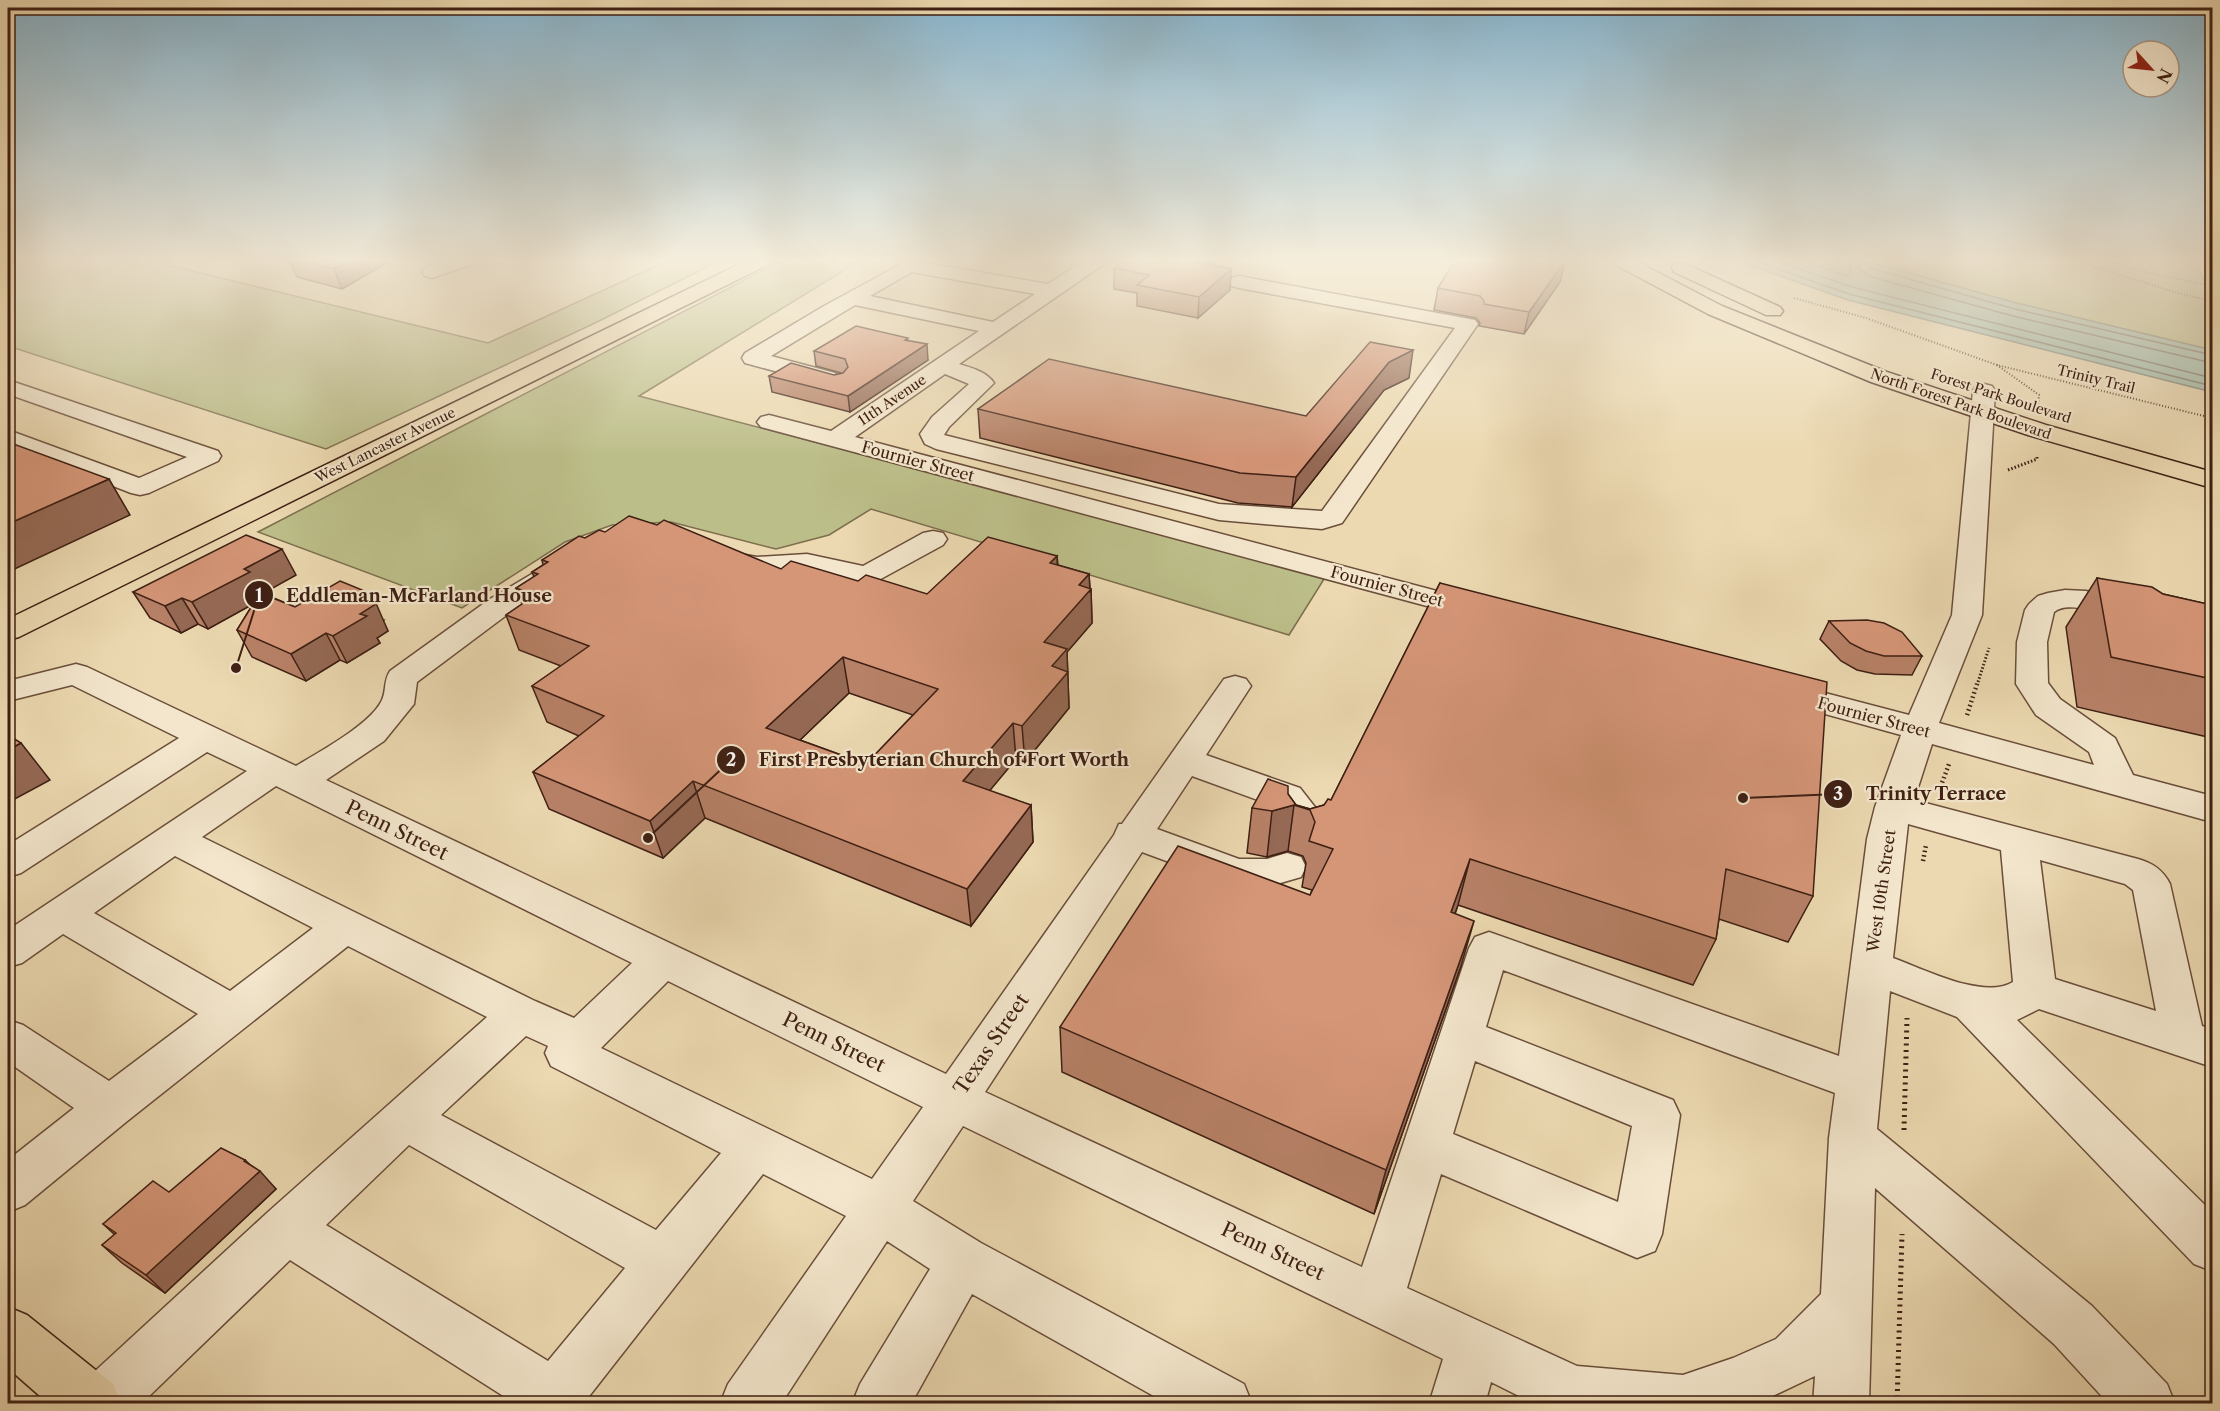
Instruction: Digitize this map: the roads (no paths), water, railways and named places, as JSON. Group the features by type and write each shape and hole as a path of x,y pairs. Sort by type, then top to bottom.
{"main road":[{"name":"West Lancaster Avenue","path":"8,631 628,326"},
{"name":"North Forest Park Boulevard","path":"1752,326 1879,377 1983,402 2087,445 2212,480"},
{"path":"1806,326 1834,337"},
{"name":"Forest Park Boulevard","path":"1911,367 1983,402 2086,423 2201,453"},
{"path":"8,1334 93,1404"}],"street":[{"path":"806,326 753,358 837,381"},
{"path":"982,326 997,329"},
{"name":"11th Avenue","path":"836,439 1002,326"},
{"path":"942,366 968,374 982,383 940,422 932,434 934,439 945,444 1219,512 1322,521 1332,517 1467,326"},
{"path":"8,387 209,456 140,487 8,437"},
{"name":"West 10th Street","path":"1841,1404 1847,1306 1852,1138 1858,1082 1889,973 1886,839 1912,812 1920,729 1967,615 1983,402"},
{"name":"Fournier Street","path":"769,422 1497,616"},
{"path":"48,453 118,424"},
{"path":"702,552 757,566 807,563 867,575 933,539"},
{"path":"8,951 173,839 286,776 372,733 398,704 401,678 501,605 583,554"},
{"path":"2120,785 2103,746 2048,707 2032,684 2032,642 2040,610 2048,602 2065,599 2086,600 2113,607 2212,645"},
{"name":"Penn Street","path":"8,691 76,674 953,1100 1587,1399"},
{"name":"Texas Street","path":"748,1404 1132,834 1235,686"},
{"name":"Fournier Street","path":"1760,686 2212,809"},
{"path":"8,863 206,737"},
{"path":"1132,834 1237,873 1267,873 1295,853 1305,817 1287,797 1184,760"},
{"path":"1912,812 2120,866 2138,873 2151,884 2198,1043"},
{"path":"173,839 520,1014 581,1040"},
{"path":"2019,840 2035,990"},
{"path":"62,914 232,1012"},
{"path":"8,1189 110,1107 345,926"},
{"path":"1377,1300 1489,948 1858,1082"},
{"path":"663,959 567,1053 880,1208 963,1261 1224,1404"},
{"path":"1889,973 1972,1004 2010,1005 2035,990 2198,1043"},
{"path":"1972,1004 2212,1246"},
{"path":"101,1404 286,1229 520,1014"},
{"path":"1425,1144 1638,1234 1657,1115 1461,1036"},
{"path":"8,1038 110,1107"},
{"path":"405,1119 663,1261"},
{"path":"1852,1138 2073,1325 2147,1404"},
{"path":"286,1229 554,1396 756,1146"},
{"path":"882,1403 963,1261"},
{"path":"1587,1399 1683,1403 1739,1383 1795,1358 1847,1306"},
{"path":"1457,1404 1474,1346"}],"water":[{"path":"1950,326 2111,326 2212,350 2212,392"}],"place":[{"name":"Eddleman-McFarland House","path":"236,668"},
{"name":"Trinity Terrace","path":"1743,798"},
{"name":"First Presbyterian Church of Fort Worth","path":"648,838"}]}
